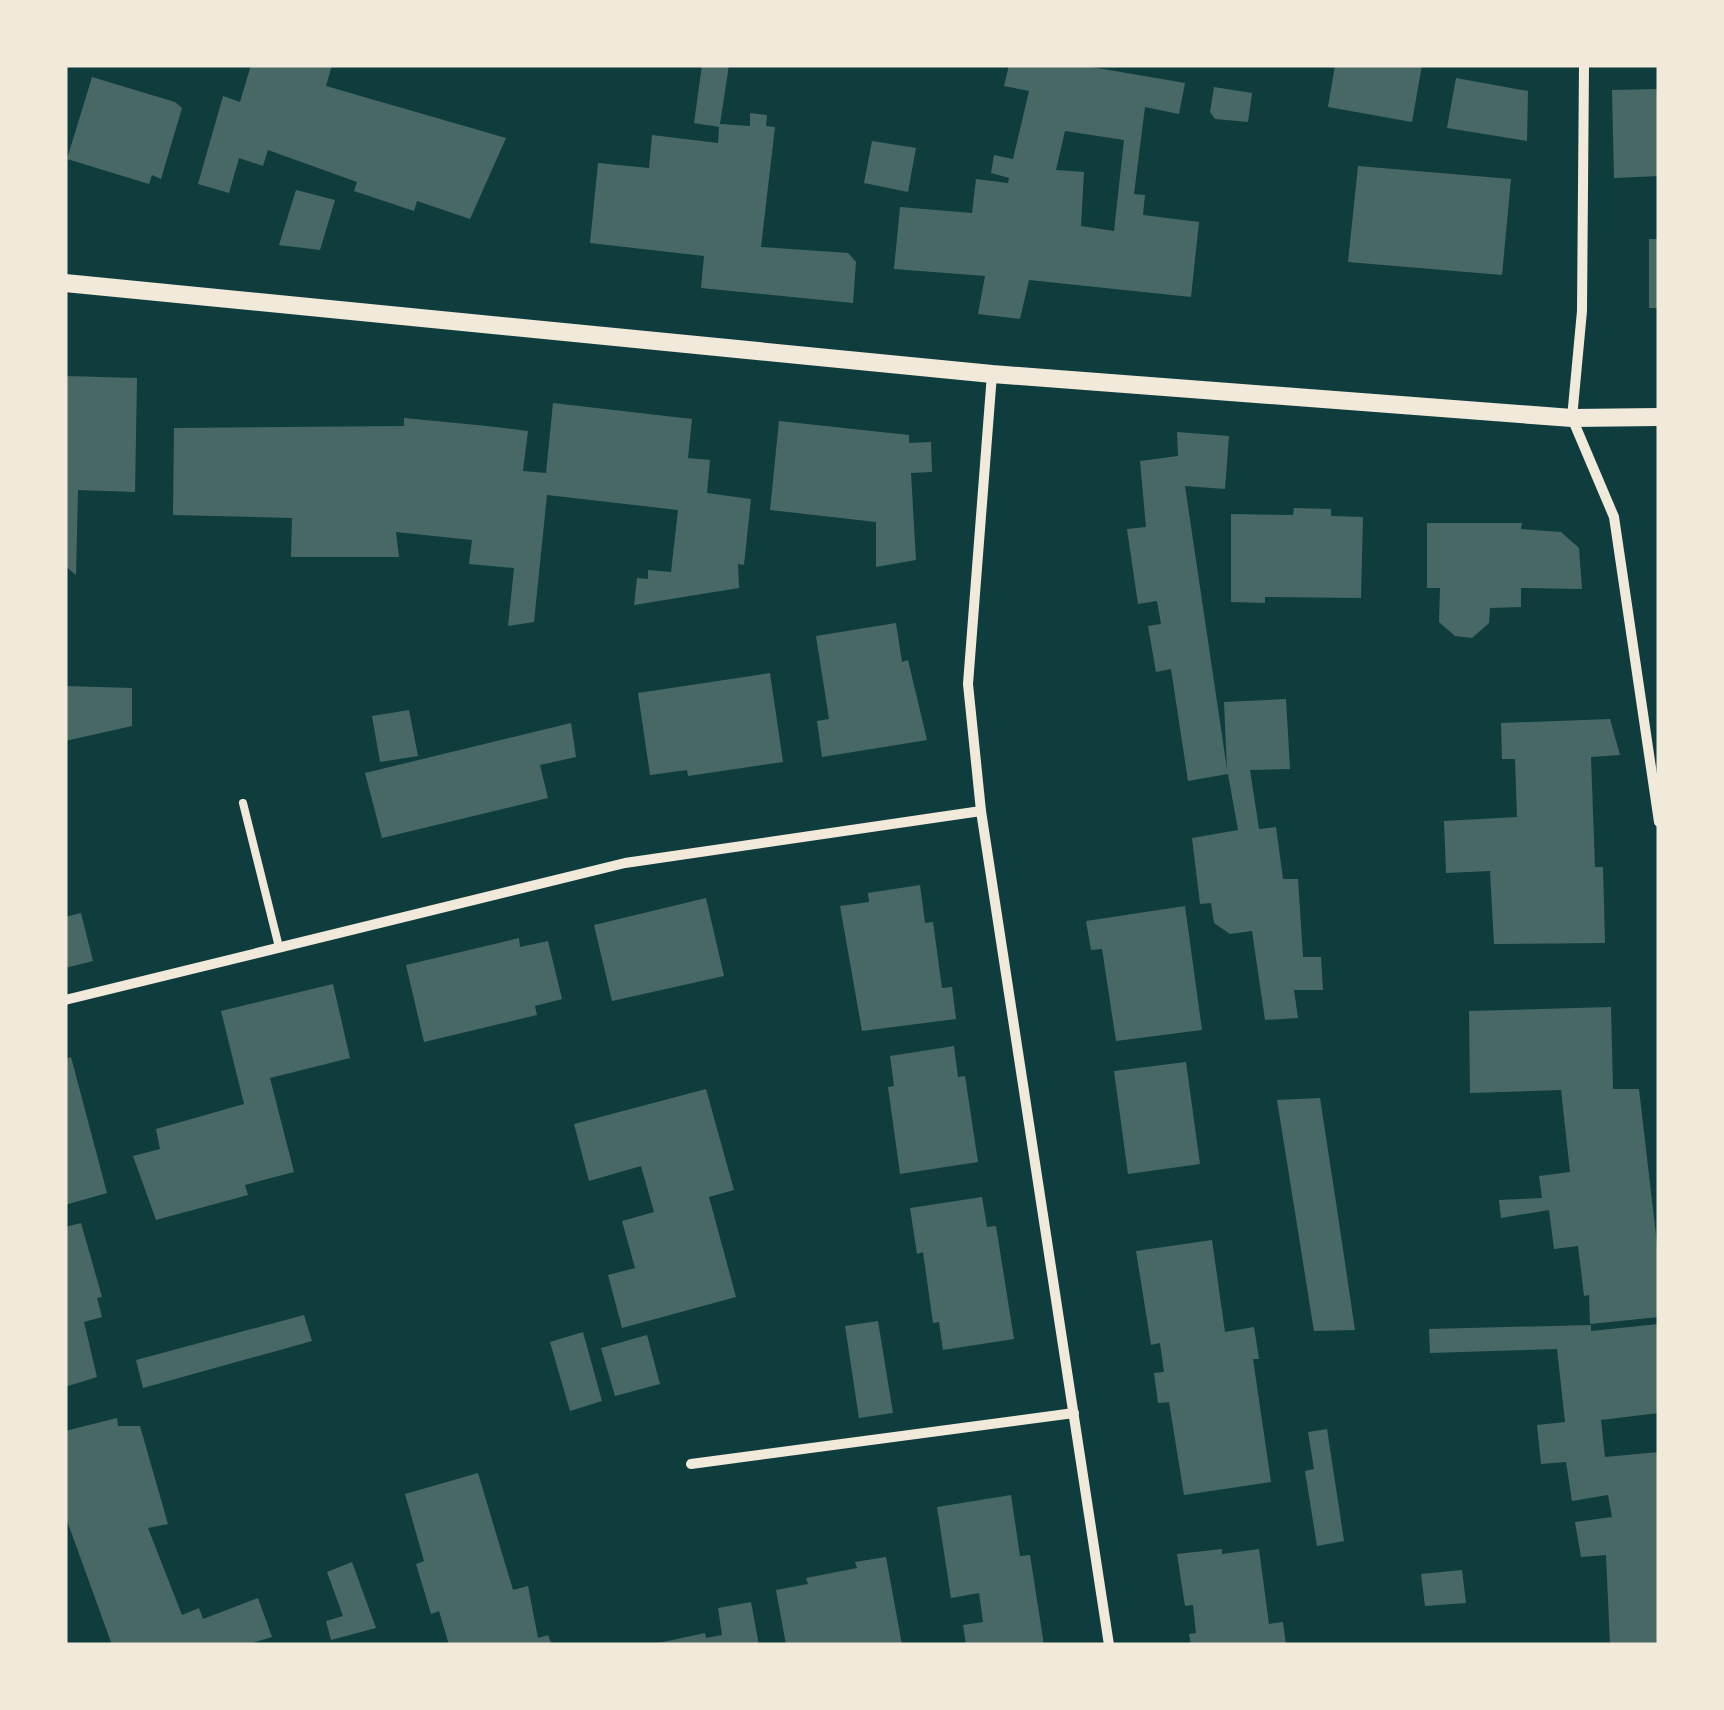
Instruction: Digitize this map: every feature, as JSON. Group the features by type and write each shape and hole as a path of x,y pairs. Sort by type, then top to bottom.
{"street":[{"path":"1584,65 1582,311 1572,418 1614,517 1659,822"},
{"path":"65,283 992,374 1243,390 1572,418 1659,417"},
{"path":"992,374 968,684 982,810 1109,1645"},
{"path":"65,1000 625,863 982,810"},
{"path":"691,1464 1074,1413"}],"lane":[{"path":"243,803 279,947"}],"building":[{"path":"251,65 332,65 326,86 506,138 470,219 417,201 414,211 354,191 357,182 268,150 263,166 239,158 229,193 198,184 223,96 240,102"},
{"path":"702,65 729,65 720,124 750,126 750,113 767,115 766,126 775,127 761,247 848,253 856,262 853,303 701,288 704,256 590,243 598,163 649,168 652,135 718,143 719,127 694,123"},
{"path":"1009,65 1080,65 1185,83 1179,114 1145,107 1134,194 1145,195 1143,215 1199,222 1191,297 1029,280 1020,319 978,314 985,276 894,269 900,207 972,213 976,179 1008,183 1009,178 991,173 994,155 1013,159 1029,91 1004,86","holes":["1065,131 1124,140 1114,231 1081,226 1084,172 1056,170"]},
{"path":"1335,65 1422,65 1412,122 1328,107"},
{"path":"92,77 175,102 182,108 161,179 152,175 149,184 67,159"},
{"path":"1456,78 1528,91 1527,141 1447,128"},
{"path":"1214,87 1252,93 1248,122 1215,119 1210,112"},
{"path":"1659,89 1659,176 1614,178 1612,90"},
{"path":"872,141 916,148 908,192 864,183"},
{"path":"1358,166 1511,179 1502,275 1348,262"},
{"path":"296,190 335,200 320,250 279,245"},
{"path":"1649,239 1659,239 1659,308 1649,308"},
{"path":"65,376 137,378 135,492 78,490 76,575 65,566"},
{"path":"553,403 692,419 688,458 710,460 707,493 751,499 744,565 738,564 739,588 634,605 637,578 648,579 648,570 671,572 678,510 547,495 534,622 508,626 514,568 469,564 472,540 396,532 399,557 291,557 292,518 173,515 174,428 404,426 404,418 487,426 528,431 523,471 546,473"},
{"path":"779,421 909,435 909,443 931,442 932,472 911,473 916,560 876,567 876,522 770,510"},
{"path":"1177,432 1229,436 1225,489 1185,486 1227,769 1224,702 1286,699 1290,769 1250,770 1259,829 1276,827 1283,879 1298,879 1303,957 1321,957 1323,990 1294,990 1298,1018 1265,1020 1252,931 1230,934 1214,923 1211,903 1200,904 1192,838 1238,830 1228,774 1188,781 1171,669 1156,672 1148,626 1161,624 1157,601 1138,604 1127,529 1146,527 1140,461 1178,456"},
{"path":"1294,508 1331,509 1331,516 1363,517 1361,598 1265,597 1265,603 1231,602 1231,514 1293,515"},
{"path":"1427,523 1522,523 1521,529 1561,532 1579,548 1582,589 1521,588 1521,607 1490,608 1489,623 1472,638 1455,636 1439,622 1440,588 1427,588"},
{"path":"896,623 902,662 908,660 927,740 822,757 817,721 829,719 816,636"},
{"path":"770,673 783,762 688,776 687,770 650,775 638,693"},
{"path":"65,686 132,688 132,726 65,741"},
{"path":"409,710 418,756 380,762 372,716"},
{"path":"1610,719 1620,755 1591,757 1595,867 1603,867 1605,943 1494,944 1490,871 1446,873 1444,821 1517,817 1515,759 1502,759 1501,723"},
{"path":"571,723 576,757 540,765 548,798 382,838 365,773"},
{"path":"920,885 925,923 933,922 942,988 952,987 956,1019 862,1031 840,906 869,902 868,893"},
{"path":"706,898 724,976 612,1001 594,925"},
{"path":"1185,906 1202,1030 1116,1041 1102,949 1091,950 1086,921"},
{"path":"81,913 93,961 65,968 65,917"},
{"path":"519,938 520,947 548,941 562,999 535,1006 537,1015 424,1042 406,965"},
{"path":"333,984 350,1058 270,1078 294,1172 245,1185 248,1195 156,1220 133,1156 160,1149 156,1129 244,1104 221,1011"},
{"path":"1611,1007 1613,1089 1639,1089 1659,1261 1659,1317 1590,1324 1589,1295 1584,1296 1578,1246 1554,1249 1549,1210 1501,1218 1499,1200 1542,1198 1539,1176 1570,1172 1561,1090 1470,1093 1469,1011"},
{"path":"954,1046 958,1077 965,1076 978,1162 900,1174 888,1087 894,1086 890,1056"},
{"path":"71,1057 107,1193 65,1205 65,1059"},
{"path":"1186,1062 1200,1164 1128,1174 1114,1071"},
{"path":"706,1089 734,1190 709,1197 736,1297 622,1328 608,1275 635,1268 622,1221 654,1212 641,1166 589,1181 574,1124"},
{"path":"1320,1098 1355,1330 1314,1331 1277,1100"},
{"path":"982,1197 987,1227 996,1226 1014,1339 943,1350 939,1322 933,1323 923,1252 917,1254 910,1208"},
{"path":"81,1223 102,1297 97,1298 102,1317 84,1322 97,1377 65,1387 65,1227"},
{"path":"1212,1240 1225,1332 1254,1327 1259,1359 1253,1359 1271,1482 1184,1495 1169,1402 1158,1403 1154,1373 1164,1372 1160,1343 1151,1345 1136,1251"},
{"path":"304,1315 312,1341 143,1388 136,1360"},
{"path":"878,1321 893,1413 859,1418 845,1326"},
{"path":"1659,1324 1659,1413 1601,1420 1605,1457 1659,1452 1659,1645 1610,1645 1606,1555 1581,1557 1575,1522 1612,1517 1608,1495 1572,1501 1566,1462 1541,1464 1537,1425 1565,1422 1557,1349 1430,1353 1429,1329 1591,1325 1591,1331"},
{"path":"583,1332 602,1401 570,1411 550,1342"},
{"path":"647,1335 660,1384 615,1396 601,1348"},
{"path":"117,1418 118,1426 140,1426 168,1524 148,1528 182,1615 199,1608 203,1619 258,1598 272,1637 245,1645 112,1645 65,1515 65,1431"},
{"path":"1327,1429 1344,1541 1317,1546 1305,1471 1314,1469 1308,1432"},
{"path":"478,1473 513,1590 528,1586 538,1638 548,1635 552,1645 449,1645 439,1611 431,1614 416,1564 424,1561 405,1494"},
{"path":"1011,1495 1020,1556 1030,1555 1044,1645 966,1645 963,1625 983,1622 979,1593 951,1598 937,1507"},
{"path":"1222,1549 1222,1554 1259,1549 1269,1624 1283,1622 1286,1645 1191,1645 1189,1634 1196,1633 1193,1605 1185,1606 1177,1554"},
{"path":"886,1557 902,1645 786,1645 776,1590 808,1584 806,1578 857,1568 855,1562"},
{"path":"352,1562 376,1628 331,1640 326,1621 343,1616 327,1572"},
{"path":"1462,1570 1466,1603 1425,1606 1421,1574"},
{"path":"751,1602 759,1645 649,1645 705,1633 706,1638 722,1635 718,1608"}]}
